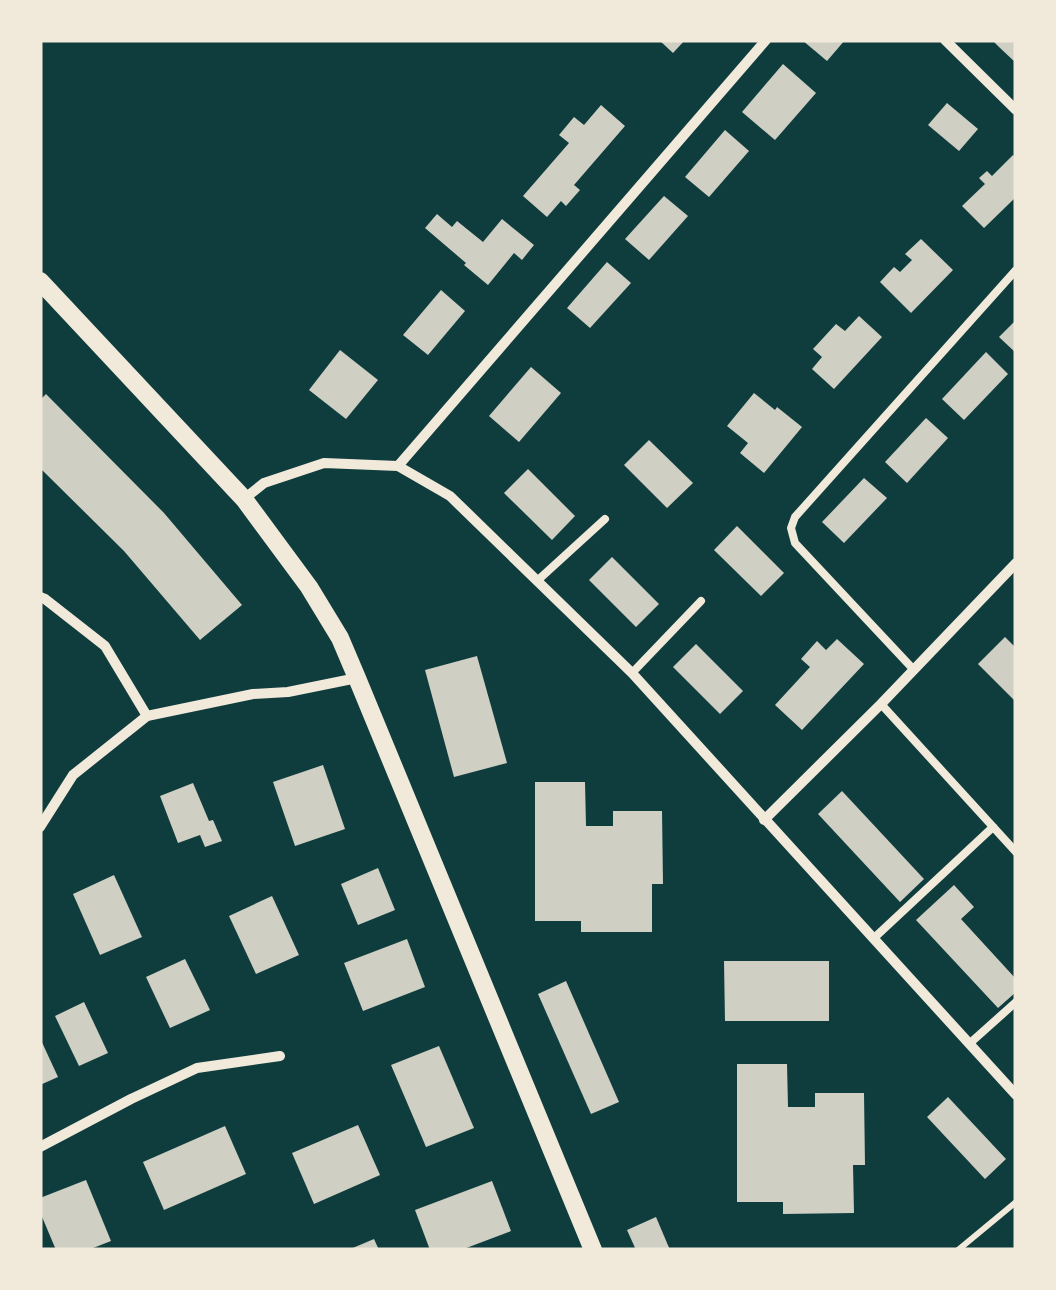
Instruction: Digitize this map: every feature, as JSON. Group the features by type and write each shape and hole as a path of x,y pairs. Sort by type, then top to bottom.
{"street":[{"path":"398,466 766,40"},
{"path":"945,40 1016,110"},
{"path":"40,281 244,500 309,586 340,638 592,1250"},
{"path":"244,500 264,483 324,464 398,466 450,496 632,672 1016,1096"},
{"path":"764,820 1016,563"},
{"path":"40,597 106,646 148,716"},
{"path":"40,827 73,775 148,716 357,678"},
{"path":"40,1147 198,1068 280,1056"}],"lane":[{"path":"914,670 795,543 790,528 795,517 1016,270"},
{"path":"537,581 605,519"},
{"path":"632,672 702,601"},
{"path":"881,704 1016,852"},
{"path":"873,940 993,827"},
{"path":"969,1044 1016,1002"}],"path":[{"path":"958,1250 1016,1202"}],"building":[{"path":"659,40 685,40 673,53"},
{"path":"802,40 845,40 827,61"},
{"path":"992,40 1016,40 1016,63 999,47"},
{"path":"783,64 816,93 775,140 742,112"},
{"path":"947,103 978,129 959,151 928,125"},
{"path":"601,105 625,126 574,185 580,190 566,206 561,201 547,217 523,196 569,143 559,135 574,117 584,125"},
{"path":"725,130 749,151 709,197 685,177"},
{"path":"1013,155 1016,197 984,228 962,206 985,184 979,178 987,171 992,176"},
{"path":"664,196 688,216 649,260 625,239"},
{"path":"437,214 452,227 457,221 483,242 502,219 534,245 522,260 514,253 488,285 425,228"},
{"path":"921,239 953,270 911,313 880,282 894,267 900,272 912,260 905,254"},
{"path":"607,262 631,283 590,328 567,308"},
{"path":"441,290 465,311 428,355 403,335"},
{"path":"859,316 882,337 834,389 812,369 822,357 813,349 836,324 845,331"},
{"path":"1016,320 1016,353 999,337"},
{"path":"340,350 378,380 346,419 309,390"},
{"path":"986,352 1008,374 964,420 942,399"},
{"path":"531,367 561,393 519,442 489,416"},
{"path":"754,393 802,427 764,473 740,453 748,443 727,426"},
{"path":"46,394 164,513 242,605 200,640 124,551 40,468 40,400"},
{"path":"926,418 948,438 907,483 885,462"},
{"path":"649,440 693,483 667,508 624,465"},
{"path":"528,469 575,516 552,540 504,493"},
{"path":"864,478 887,498 844,543 822,522"},
{"path":"737,526 784,573 761,596 714,550"},
{"path":"612,557 659,604 636,627 589,580"},
{"path":"1005,637 1016,648 1016,702 978,664"},
{"path":"837,639 864,664 802,730 775,705 810,667 801,659 817,641 826,650"},
{"path":"696,644 743,691 720,714 673,667"},
{"path":"477,656 507,763 454,777 425,670"},
{"path":"323,765 345,829 295,846 273,782"},
{"path":"535,782 585,782 586,826 613,826 613,811 662,811 663,884 652,884 652,932 581,932 581,921 535,921"},
{"path":"193,783 222,841 205,847 200,835 178,843 160,796"},
{"path":"842,791 924,879 900,902 818,814"},
{"path":"378,868 395,910 358,925 341,884"},
{"path":"114,875 142,937 100,955 73,894"},
{"path":"954,885 974,907 961,919 1016,979 1016,992 998,1008 916,920"},
{"path":"272,896 299,955 256,974 229,916"},
{"path":"407,939 425,987 363,1011 344,963"},
{"path":"185,959 210,1010 170,1028 146,977"},
{"path":"724,961 829,961 829,1021 725,1021"},
{"path":"566,981 619,1102 591,1114 538,994"},
{"path":"84,1002 108,1053 79,1066 55,1016"},
{"path":"40,1038 58,1077 40,1085"},
{"path":"439,1046 474,1128 426,1147 391,1065"},
{"path":"737,1064 787,1064 788,1107 815,1107 815,1093 864,1093 865,1165 853,1165 854,1213 783,1214 783,1202 737,1202"},
{"path":"948,1097 1006,1159 985,1179 927,1117"},
{"path":"358,1125 380,1175 314,1204 292,1153"},
{"path":"225,1126 246,1174 164,1210 143,1162"},
{"path":"86,1180 111,1241 88,1250 56,1250 40,1212 40,1198"},
{"path":"492,1181 511,1231 461,1250 430,1250 415,1210"},
{"path":"656,1217 670,1250 636,1250 627,1230"},
{"path":"374,1239 379,1250 348,1250"}]}
